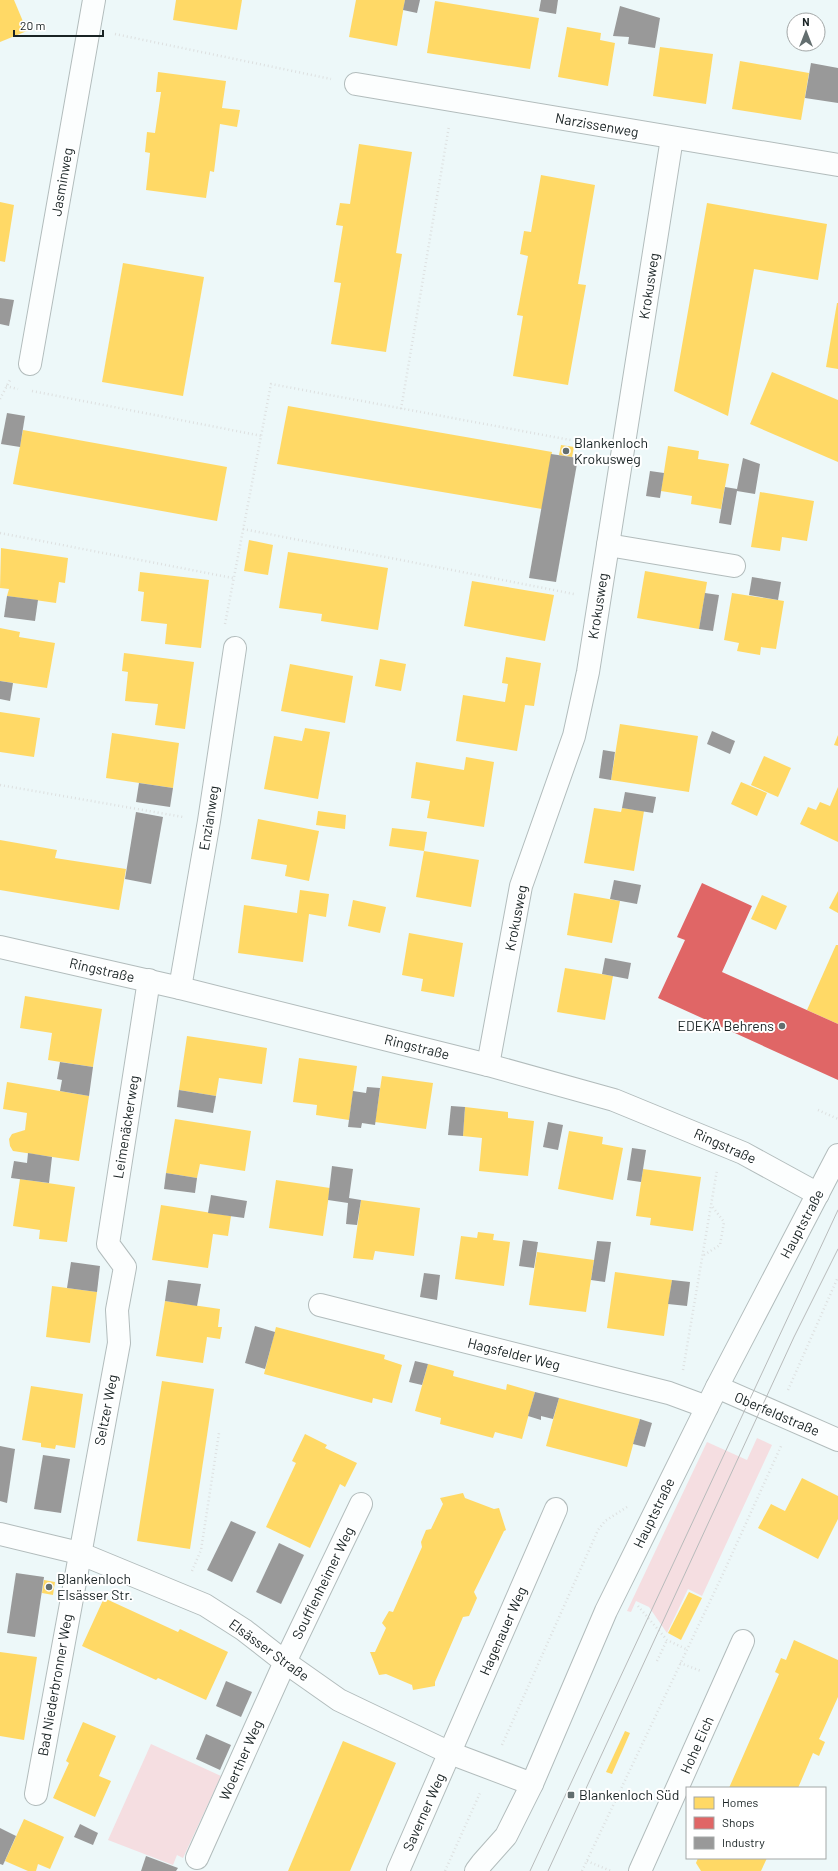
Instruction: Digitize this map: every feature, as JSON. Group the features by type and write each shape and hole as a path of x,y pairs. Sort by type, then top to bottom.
{"street":[{"name":"Jasminweg","path":"30,364 94,0"},
{"name":"Narzissenweg","path":"356,84 838,165"},
{"name":"Krokusweg","path":"488,1065 521,886 574,736 588,672 672,138"},
{"path":"608,545 734,566"},
{"name":"Enzianweg","path":"180,988 209,821 236,648"},
{"name":"Ringstraße","path":"0,946 148,980 488,1065 614,1100 743,1153 818,1194"},
{"name":"Leimenäckerweg","path":"125,1267 108,1244 148,980"},
{"name":"Hauptstraße","path":"476,1871 506,1836 532,1784 606,1611 717,1387 838,1155"},
{"name":"Seltzer Weg","path":"79,1553 119,1343 117,1310 125,1267"},
{"name":"Hagsfelder Weg","path":"320,1305 669,1393 707,1407"},
{"name":"Oberfeldstraße","path":"717,1387 838,1440"},
{"name":"Soufflenheimer Weg","path":"285,1662 361,1504"},
{"name":"Hagenauer Weg","path":"450,1753 556,1508"},
{"name":"Elsässer Straße","path":"0,1534 79,1553 204,1605 244,1630 285,1662 339,1700 450,1753 532,1784"},
{"name":"Bad Niederbronner Weg","path":"36,1794 79,1553"},
{"name":"Hohe Eich","path":"640,1871 743,1641"},
{"name":"Woerther Weg","path":"197,1858 285,1662"},
{"name":"Saverner Weg","path":"398,1871 450,1753"}],"path":[{"path":"89,29 356,84"},
{"path":"401,409 453,101"},
{"path":"236,648 223,637 271,384 624,450"},
{"path":"0,399 6,386 22,389"},
{"path":"30,391 262,436"},
{"path":"243,529 599,598"},
{"path":"0,533 233,578"},
{"path":"0,785 209,821"},
{"path":"818,1110 838,1119"},
{"path":"683,1370 722,1144"},
{"path":"703,1255 720,1246 724,1222 711,1205"},
{"path":"582,1871 686,1649 722,1576 785,1417 838,1277"},
{"path":"181,1595 201,1550 218,1433"},
{"path":"445,1871 598,1530 605,1521 629,1505"},
{"path":"636,1612 638,1606 666,1640 686,1649"},
{"path":"657,1661 666,1640"},
{"path":"587,1861 611,1871"}],"shaded area":[{"path":"757,1438 772,1445 702,1596 688,1589 667,1633 649,1607 636,1601 631,1612 627,1611 707,1442 747,1460"},
{"path":"151,1744 221,1776 183,1858 177,1855 173,1865 108,1840"}],"building: Homes":[{"path":"0,0 14,0 27,31 0,42"},
{"path":"176,0 242,0 237,30 173,20"},
{"path":"356,0 405,0 397,46 349,37"},
{"path":"435,1 539,18 530,69 427,53"},
{"path":"567,27 601,33 600,40 615,43 608,86 558,77"},
{"path":"660,47 713,54 706,104 653,96"},
{"path":"740,61 809,73 801,120 732,109"},
{"path":"158,72 226,81 222,108 240,110 237,127 220,124 214,172 210,171 206,198 146,190 150,153 145,152 147,132 155,133 161,92 156,92"},
{"path":"359,144 412,152 396,253 402,254 386,352 331,344 341,283 334,282 343,226 336,225 340,203 350,204"},
{"path":"541,175 595,185 578,284 586,285 568,385 513,376 523,316 517,315 528,256 520,254 524,231 531,232"},
{"path":"0,202 14,205 5,262 0,261"},
{"path":"707,203 827,224 818,280 754,269 728,416 674,391"},
{"path":"123,263 204,277 183,396 102,382"},
{"path":"838,303 838,369 826,367"},
{"path":"772,372 838,400 838,462 750,424"},
{"path":"288,406 552,452 542,509 277,464"},
{"path":"23,430 227,467 217,521 13,484"},
{"name":"Blankenloch Krokusweg","path":"561,445 574,447 572,457 559,455"},
{"path":"668,446 699,451 698,459 729,464 721,509 691,504 692,496 661,491"},
{"path":"760,492 814,501 807,541 782,537 780,551 751,547"},
{"path":"249,540 273,545 268,575 244,571"},
{"path":"1,548 68,558 65,583 59,582 56,603 7,596 9,589 0,588"},
{"path":"288,552 388,568 378,630 321,621 322,614 279,608"},
{"path":"645,571 707,582 699,629 637,618"},
{"path":"140,572 209,580 201,648 165,644 167,624 141,621 144,592 138,591"},
{"path":"472,581 554,595 545,641 464,626"},
{"path":"732,593 784,601 776,649 761,647 760,655 737,651 739,643 724,640"},
{"path":"0,628 20,632 19,637 55,643 47,688 0,681"},
{"path":"124,653 194,662 185,729 155,725 158,704 125,701 128,672 122,671"},
{"path":"506,657 541,663 534,706 525,705 517,751 456,741 463,695 505,702 508,684 502,683"},
{"path":"380,659 406,664 401,691 375,686"},
{"path":"290,664 353,676 345,723 281,711"},
{"path":"0,712 40,718 34,757 0,752"},
{"path":"620,724 698,736 689,792 611,780"},
{"path":"305,728 330,732 318,799 264,789 274,736 302,741"},
{"path":"112,733 179,743 173,788 106,778"},
{"path":"838,735 838,746 834,745"},
{"path":"764,756 791,768 778,797 751,785"},
{"path":"466,757 494,762 484,827 427,818 430,801 411,798 416,762 464,770"},
{"path":"741,782 767,793 757,816 731,804"},
{"path":"838,787 838,842 800,824 808,807 816,810 820,802 830,806"},
{"path":"594,808 621,812 622,808 644,811 634,871 584,863"},
{"path":"318,811 346,815 345,829 316,825"},
{"path":"258,819 319,831 309,881 285,876 287,865 251,859"},
{"path":"392,828 427,832 424,851 389,846"},
{"path":"0,840 57,850 55,858 126,869 119,910 0,890"},
{"path":"424,851 479,860 471,907 416,897"},
{"path":"300,890 329,894 326,917 309,914 303,962 238,953 244,905 297,913"},
{"path":"838,891 838,913 829,908"},
{"path":"574,893 620,901 612,943 567,935"},
{"path":"762,895 787,906 776,930 751,919"},
{"path":"353,900 386,907 380,933 348,926"},
{"path":"409,933 463,943 454,997 421,991 423,979 402,975"},
{"path":"836,945 838,945 838,1024 807,1010"},
{"path":"565,968 613,976 605,1020 557,1012"},
{"path":"25,996 102,1009 93,1067 48,1060 52,1033 20,1028"},
{"path":"187,1036 267,1048 262,1084 219,1078 216,1096 179,1090"},
{"path":"299,1058 357,1066 349,1120 316,1115 317,1105 293,1102"},
{"path":"382,1076 433,1083 426,1129 375,1122"},
{"path":"7,1082 89,1096 79,1161 13,1151 10,1146 9,1139 12,1134 25,1130 27,1113 3,1109"},
{"path":"465,1107 508,1112 508,1118 534,1121 528,1176 479,1171 482,1138 463,1136"},
{"path":"175,1119 251,1131 245,1171 200,1164 197,1178 166,1173"},
{"path":"569,1131 603,1137 602,1144 623,1148 613,1200 558,1189"},
{"path":"643,1169 701,1177 693,1231 650,1225 651,1218 636,1216"},
{"path":"20,1179 75,1187 67,1242 39,1239 40,1230 13,1226"},
{"path":"276,1180 330,1188 323,1236 269,1228"},
{"path":"361,1200 420,1208 414,1256 375,1251 373,1260 353,1258"},
{"path":"161,1205 231,1216 228,1236 213,1234 208,1268 152,1260"},
{"path":"478,1232 494,1234 493,1240 510,1242 504,1286 455,1279 461,1236 477,1238"},
{"path":"537,1252 594,1260 586,1312 529,1305"},
{"path":"615,1272 672,1280 664,1336 607,1328"},
{"path":"52,1286 97,1292 90,1343 46,1337"},
{"path":"165,1301 220,1309 218,1327 222,1327 220,1339 207,1337 203,1363 156,1356"},
{"path":"276,1327 385,1355 384,1359 402,1365 392,1403 373,1398 372,1403 264,1374"},
{"path":"428,1364 454,1371 453,1376 506,1390 507,1384 535,1392 522,1439 495,1432 493,1438 440,1424 441,1418 415,1411"},
{"path":"162,1381 214,1389 190,1549 137,1541"},
{"path":"31,1386 83,1394 75,1448 56,1445 55,1449 41,1447 41,1443 22,1440"},
{"path":"559,1398 640,1419 627,1467 546,1446"},
{"path":"305,1434 327,1445 325,1448 357,1463 345,1487 340,1484 310,1548 266,1527 296,1463 292,1461"},
{"path":"802,1478 838,1496 838,1519 818,1559 758,1528 771,1504 785,1511"},
{"path":"463,1493 465,1498 494,1509 499,1508 506,1530 504,1531 474,1592 477,1598 469,1616 463,1617 435,1682 435,1686 413,1690 412,1685 386,1674 379,1675 370,1652 375,1652 386,1628 382,1623 389,1611 393,1612 422,1547 421,1542 426,1530 431,1529 443,1504 440,1498"},
{"name":"Blankenloch Elsässer Str.","path":"44,1580 55,1582 53,1595 42,1593"},
{"path":"689,1592 702,1598 681,1640 668,1633"},
{"path":"104,1598 178,1632 180,1629 228,1652 206,1700 158,1678 156,1680 82,1646"},
{"path":"794,1640 838,1660 838,1697 819,1739 825,1742 819,1756 813,1753 798,1787 729,1787 779,1674 775,1672 781,1658 786,1660"},
{"path":"0,1652 37,1657 24,1740 0,1736"},
{"path":"83,1722 116,1736 99,1776 111,1781 95,1817 53,1798 69,1763 66,1761"},
{"path":"625,1731 630,1733 612,1774 606,1772"},
{"path":"343,1741 396,1763 350,1871 288,1871"},
{"path":"24,1819 64,1837 50,1869 38,1864 36,1871 28,1871 5,1861"},
{"path":"698,1859 767,1859 761,1871 701,1871 696,1863"}],"building: Shops":[{"path":"702,883 752,906 722,972 838,1024 838,1080 658,998 685,940 677,937"}],"building: Industry":[{"path":"405,0 420,0 417,13 403,10"},
{"path":"541,0 558,0 556,14 539,11"},
{"path":"620,6 660,18 655,48 628,44 629,37 613,36"},
{"path":"811,63 838,68 838,103 805,98"},
{"path":"0,298 14,300 9,326 0,324"},
{"path":"7,413 25,416 20,447 1,444"},
{"path":"551,454 578,458 556,582 529,578"},
{"path":"743,458 760,464 755,494 737,491 731,525 719,523 725,487 737,489"},
{"path":"650,471 664,473 660,498 646,496"},
{"path":"752,577 781,582 778,600 749,595"},
{"path":"705,593 719,595 713,631 699,629"},
{"path":"7,596 38,600 35,621 4,617"},
{"path":"0,681 13,683 10,701 0,699"},
{"path":"712,731 735,741 730,754 707,744"},
{"path":"603,750 615,752 611,780 599,778"},
{"path":"139,783 173,788 170,807 136,802"},
{"path":"625,792 656,797 653,813 622,808"},
{"path":"136,812 163,817 151,884 125,879"},
{"path":"614,880 641,885 637,904 610,899"},
{"path":"605,958 631,963 628,979 602,974"},
{"path":"60,1062 93,1067 89,1096 60,1091 62,1080 57,1079"},
{"path":"367,1087 380,1088 375,1125 362,1123 361,1128 348,1127 353,1091 366,1093"},
{"path":"179,1090 216,1096 213,1113 177,1107"},
{"path":"451,1106 465,1107 463,1136 448,1135"},
{"path":"548,1122 563,1125 558,1150 543,1147"},
{"path":"632,1148 646,1150 641,1182 627,1180"},
{"path":"28,1153 52,1157 49,1183 11,1178 14,1161 27,1163"},
{"path":"332,1166 353,1169 349,1198 361,1200 357,1225 346,1224 348,1203 328,1200"},
{"path":"166,1173 197,1178 195,1193 164,1189"},
{"path":"211,1195 247,1201 244,1218 208,1213"},
{"path":"523,1240 538,1242 534,1268 519,1266"},
{"path":"597,1241 611,1242 605,1282 591,1280"},
{"path":"71,1262 100,1266 97,1292 67,1288"},
{"path":"424,1273 440,1275 437,1300 420,1297"},
{"path":"168,1280 201,1284 197,1306 165,1301"},
{"path":"672,1280 690,1282 687,1306 668,1304"},
{"path":"255,1326 275,1332 265,1369 245,1363"},
{"path":"415,1361 428,1364 422,1385 409,1382"},
{"path":"535,1392 559,1398 553,1419 541,1416 541,1420 528,1416"},
{"path":"640,1419 652,1423 645,1447 633,1444"},
{"path":"0,1446 15,1449 7,1503 0,1501"},
{"path":"43,1455 70,1459 61,1513 34,1509"},
{"path":"231,1521 256,1532 232,1582 207,1570"},
{"path":"279,1543 304,1555 281,1604 256,1592"},
{"path":"16,1573 44,1577 35,1637 7,1633"},
{"path":"226,1681 252,1692 241,1717 216,1706"},
{"path":"206,1734 231,1745 220,1770 196,1759"},
{"path":"80,1824 98,1833 93,1845 74,1837"},
{"path":"0,1828 16,1836 3,1865 0,1864"},
{"path":"146,1856 178,1868 176,1871 141,1871"}],"tram line":[{"path":"530,1871 838,1210"},
{"path":"548,1871 794,1337 838,1249"}],"place":[{"name":"Blankenloch Krokusweg","path":"566,451"},
{"name":"EDEKA Behrens","path":"782,1026"},
{"name":"Blankenloch Elsässer Str.","path":"49,1587"},
{"name":"Blankenloch Süd","path":"571,1795"}]}
